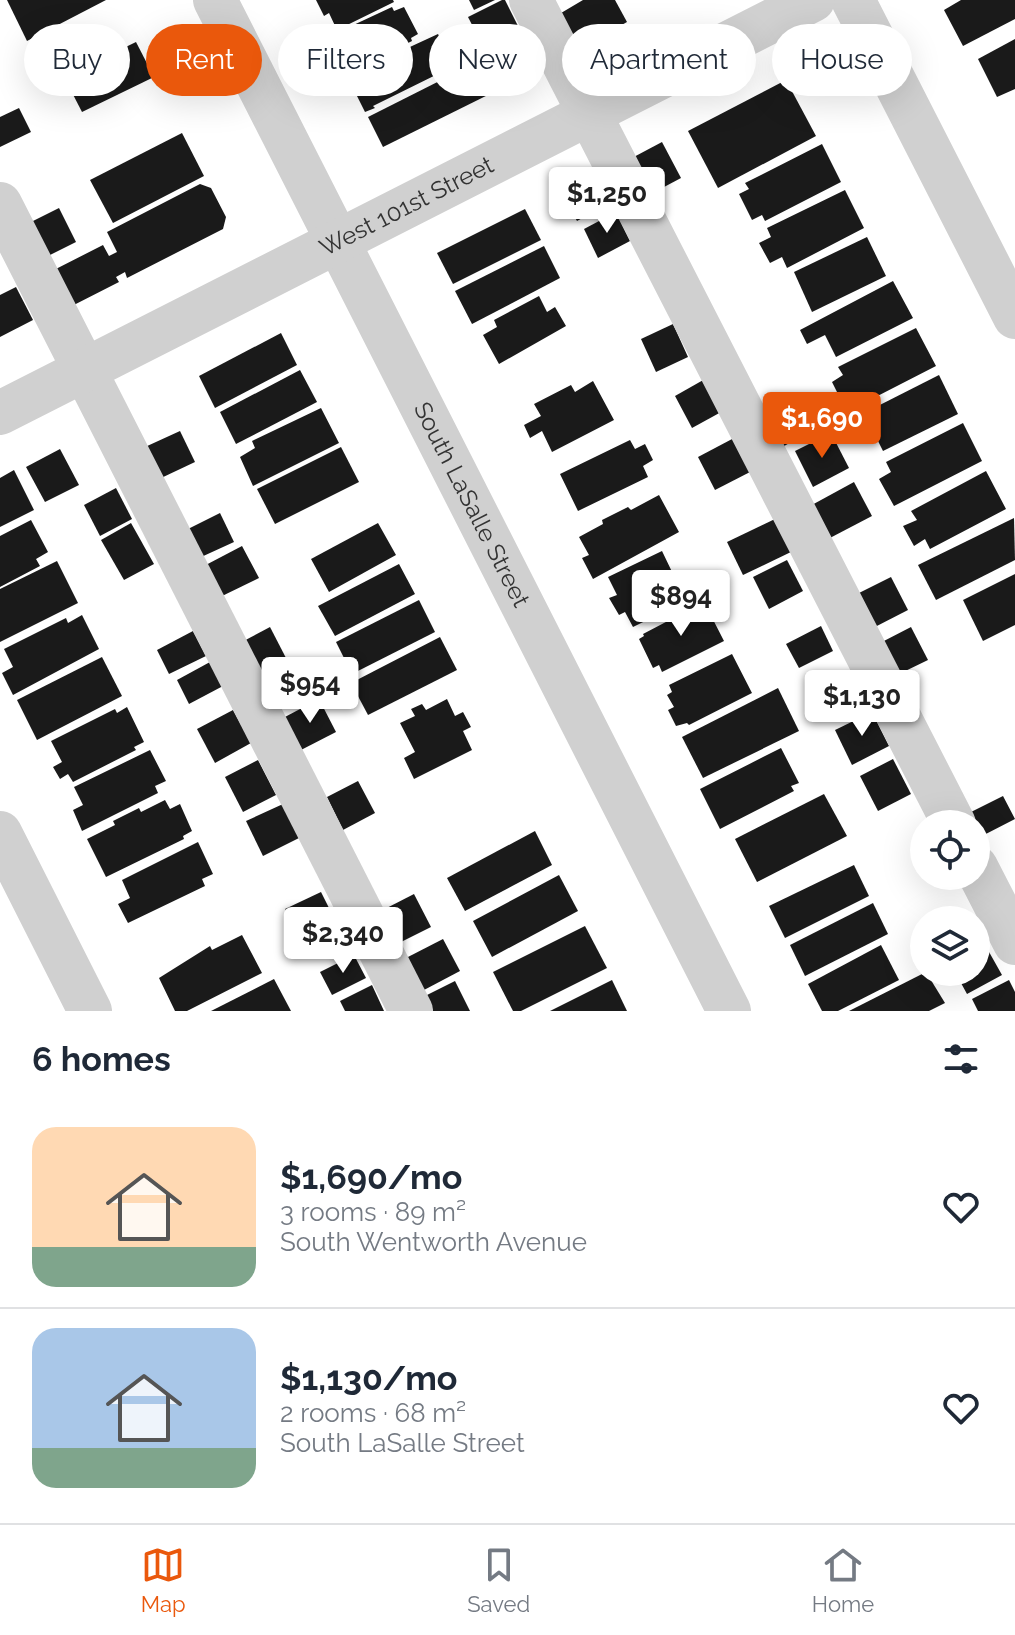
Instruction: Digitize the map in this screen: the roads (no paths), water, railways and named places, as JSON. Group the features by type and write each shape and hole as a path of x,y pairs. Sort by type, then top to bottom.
{"street":[{"name":"South LaSalle Street","path":"215,0 729,1011"},
{"path":"531,0 947,810"},
{"name":"West 101st Street","path":"0,413 813,0"},
{"path":"853,0 1015,317"},
{"path":"0,204 411,1011"},
{"path":"0,833 90,1011"},
{"path":"988,890 1015,943"}]}
